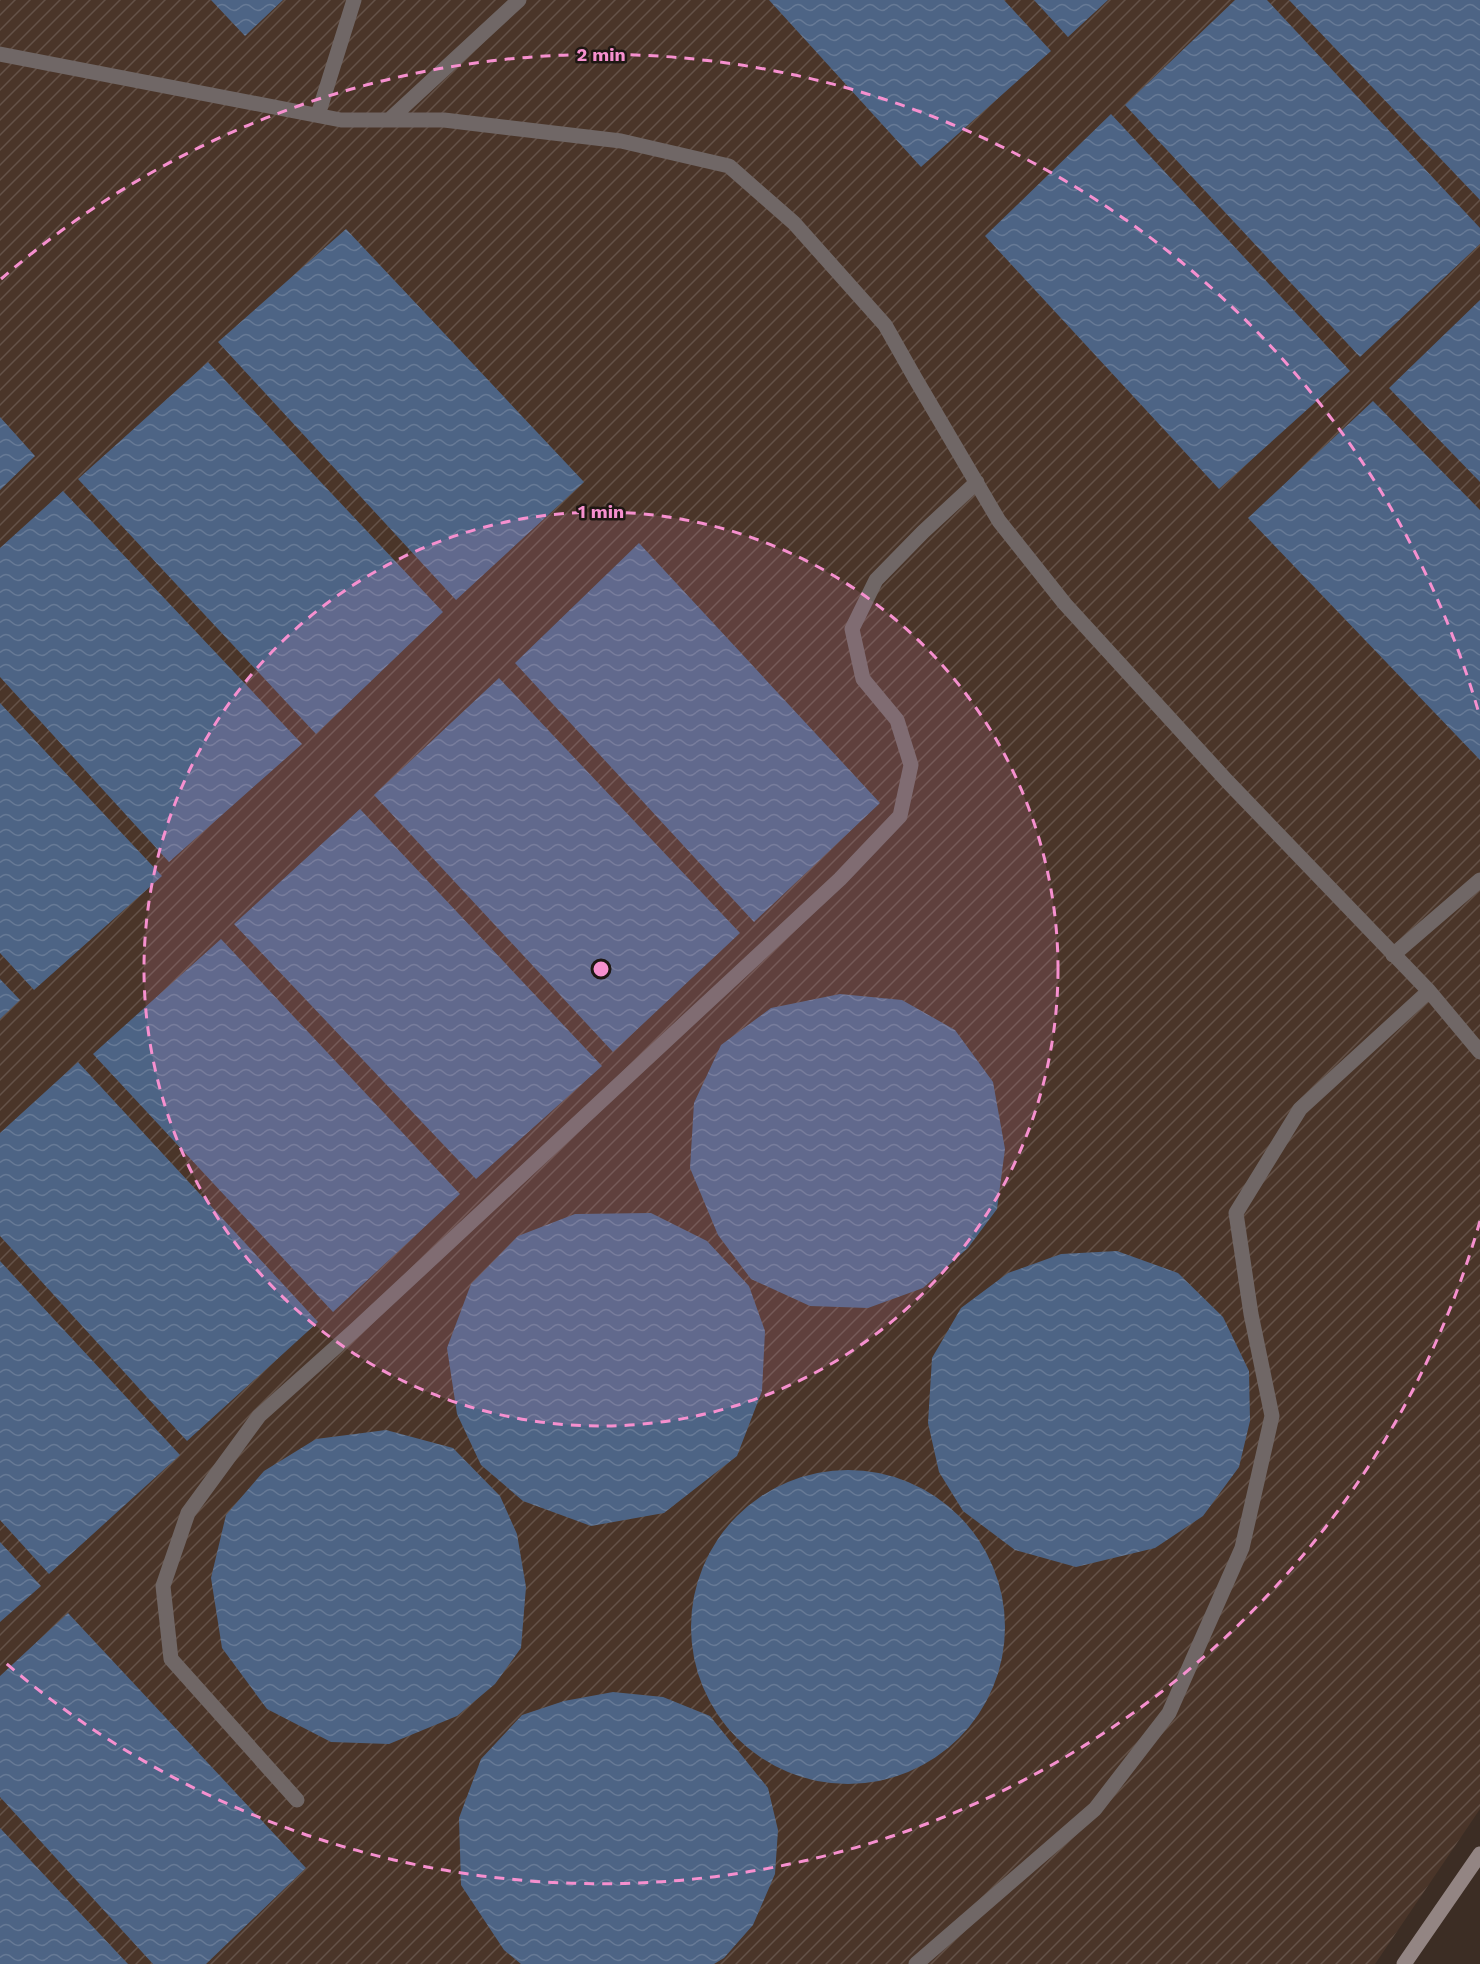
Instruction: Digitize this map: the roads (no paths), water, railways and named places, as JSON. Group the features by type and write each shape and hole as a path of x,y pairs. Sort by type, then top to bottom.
{"street":[{"path":"1404,1964 1480,1854"}],"lane":[{"path":"318,115 354,0"},
{"path":"389,120 519,0"},
{"path":"0,54 341,120 444,120 621,141 729,165 794,223 885,325 999,521 1065,604 1227,781 1429,991 1480,1052"},
{"path":"297,1800 171,1659 164,1586 188,1513 259,1416 356,1329 840,879 900,816 911,765 897,720 863,679 852,629 876,580 977,482"},
{"path":"1394,955 1480,880"},
{"path":"916,1964 1095,1809 1169,1713 1242,1548 1272,1416 1251,1314 1236,1213 1300,1109 1429,991"}],"water":[{"path":"211,0 283,0 245,36"},
{"path":"769,0 1004,0 1051,51 921,167"},
{"path":"1034,0 1108,0 1068,37"},
{"path":"1235,0 1267,0 1480,228 1480,244 1360,357 1125,105"},
{"path":"1289,0 1480,0 1480,200"},
{"path":"1111,114 1350,371 1219,489 985,236"},
{"path":"346,229 584,482 456,600 218,342"},
{"path":"1480,300 1480,482 1389,388"},
{"path":"208,362 443,612 316,734 78,479"},
{"path":"1373,401 1480,510 1480,760 1248,518"},
{"path":"0,417 35,456 0,490"},
{"path":"63,491 302,744 169,862 0,677 0,548"},
{"path":"639,543 880,803 754,922 515,663"},
{"path":"499,678 740,933 613,1052 374,795"},
{"path":"0,703 162,876 34,990 0,953"},
{"path":"360,809 602,1066 476,1179 234,924"},
{"path":"221,939 460,1194 333,1312 93,1054"},
{"path":"0,979 20,1000 0,1019"},
{"path":"840,994 902,1000 955,1030 993,1082 1005,1149 997,1209 968,1248 923,1288 868,1308 810,1306 751,1279 718,1235 690,1168 694,1103 721,1045 771,1008"},
{"path":"78,1062 318,1322 187,1441 0,1236 0,1133"},
{"path":"651,1213 707,1241 749,1286 765,1331 762,1391 737,1456 664,1513 591,1526 523,1501 481,1465 457,1414 447,1348 471,1284 518,1236 575,1214"},
{"path":"1117,1251 1178,1273 1223,1317 1249,1371 1250,1421 1239,1467 1203,1516 1155,1548 1076,1567 1015,1550 963,1511 939,1472 928,1423 932,1358 961,1308 1008,1273 1061,1254"},
{"path":"0,1261 180,1455 49,1574 0,1520"},
{"path":"386,1430 453,1448 500,1496 517,1534 526,1587 521,1648 495,1684 457,1716 389,1744 331,1742 267,1709 222,1648 211,1578 226,1515 264,1471 316,1439"},
{"path":"833,1470 863,1470 894,1477 922,1488 948,1505 970,1527 987,1553 998,1581 1005,1612 1002,1658 987,1701 970,1727 948,1749 922,1766 894,1777 863,1784 833,1784 802,1777 774,1766 748,1749 726,1727 709,1701 698,1673 691,1642 691,1612 698,1581 709,1553 726,1527 748,1505 774,1488 802,1477"},
{"path":"0,1542 41,1586 0,1622"},
{"path":"68,1613 306,1868 206,1964 153,1964 0,1797 0,1676"},
{"path":"613,1692 663,1697 710,1716 768,1788 778,1830 775,1874 753,1925 724,1958 714,1964 521,1964 504,1950 461,1885 459,1818 481,1759 522,1715 564,1701"},
{"path":"0,1828 128,1964 0,1964"}]}
